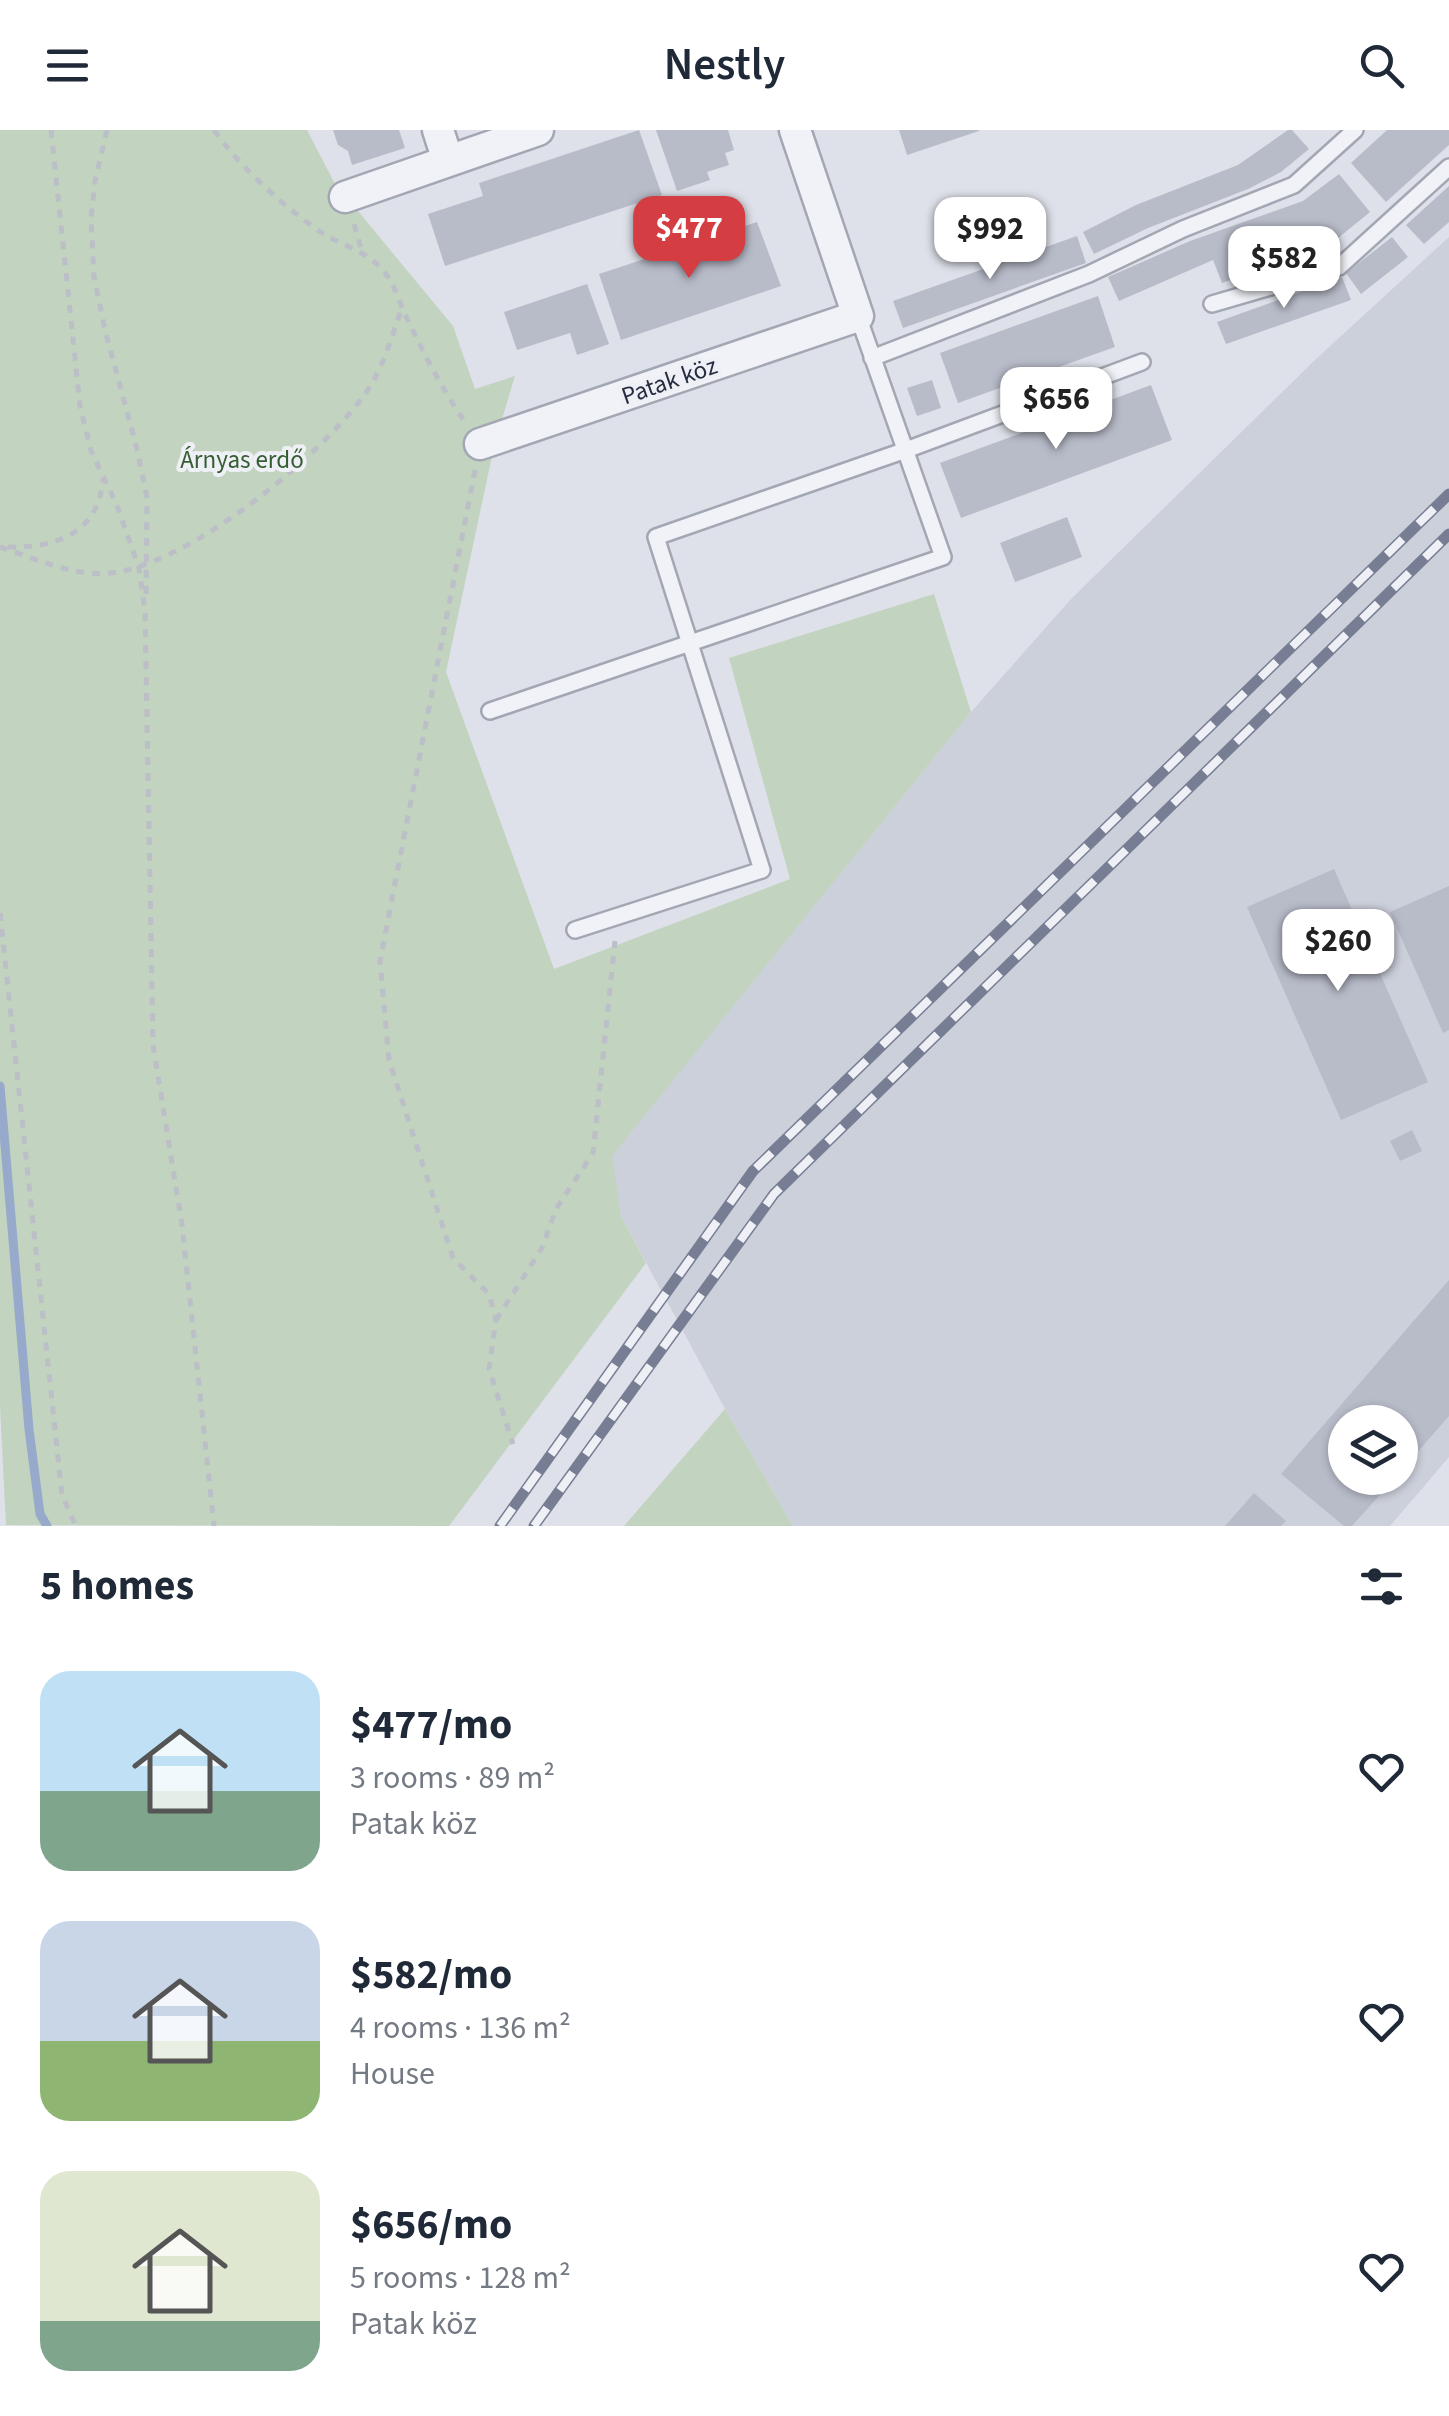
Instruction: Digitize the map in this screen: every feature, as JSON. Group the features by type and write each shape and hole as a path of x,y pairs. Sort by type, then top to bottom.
{"street":[{"path":"438,130 448,161"},
{"path":"345,197 538,130"},
{"path":"796,130 858,316"},
{"name":"Patak köz","path":"480,444 858,316"}],"lane":[{"path":"872,358 1089,274 1183,229 1294,185 1355,130"},
{"path":"1212,304 1339,267 1449,167"},
{"path":"490,711 943,557 858,316"},
{"path":"576,930 762,870 656,537 1142,362"}],"path":[{"path":"52,130 80,406 91,451 139,568 145,611"},
{"path":"107,130 90,219 94,277 138,449 146,498 153,1045 182,1225 214,1526"},
{"path":"214,130 259,180 298,214 381,267 396,288 402,308 448,398 480,444 380,961 388,1060 453,1258 489,1294 496,1320 489,1369 512,1444"},
{"path":"103,474 95,508 85,526 60,540 36,547 0,547 86,573 108,574 148,565 182,549 237,512 328,436 364,396 402,308"},
{"path":"0,912 62,1495 76,1526"},
{"path":"496,1320 542,1248 556,1209 593,1153 617,916"}],"shaded area":[{"path":"1449,237 1449,1457 1418,1493 1418,1405 1328,1405 1328,1495 1417,1495 1390,1526 793,1526 621,1216 611,1156 971,712 1071,599 1316,359"}],"green space":[{"name":"Árnyas erdő","path":"0,130 307,130 334,182 453,326 475,389 515,376 495,442 446,672 554,969 790,879 729,658 934,594 971,712 612,1156 621,1216 646,1263 449,1526 6,1525 0,1406"},
{"path":"725,1409 793,1526 624,1526"}],"building":[{"path":"333,130 399,130 405,148 352,165 348,151 338,145"},
{"path":"639,130 662,195 445,266 428,214 483,196 479,183"},
{"path":"656,130 728,130 734,150 725,153 729,165 707,172 710,180 677,191"},
{"path":"899,130 979,130 979,131 907,155"},
{"path":"1288,130 1309,149 1281,172 1094,254 1083,232 1136,205 1238,165"},
{"path":"1387,130 1449,130 1449,145 1386,202 1351,163"},
{"path":"1339,174 1370,212 1332,243 1222,283 1213,260 1119,301 1108,277 1190,241 1303,201"},
{"path":"1449,186 1449,222 1424,244 1406,225"},
{"path":"757,222 781,286 621,340 599,274"},
{"path":"1077,236 1086,263 903,328 893,301"},
{"path":"1392,237 1408,257 1361,294 1346,273"},
{"path":"1342,277 1351,300 1226,344 1217,322"},
{"path":"587,284 609,344 577,355 570,333 517,350 504,312"},
{"path":"1098,296 1115,347 958,403 940,353"},
{"path":"932,380 941,408 917,416 907,388"},
{"path":"1151,385 1172,440 961,518 940,463"},
{"path":"1067,517 1082,557 1015,582 1000,543"},
{"path":"1334,869 1428,1082 1341,1120 1247,907"},
{"path":"1449,886 1449,1030 1443,1033 1390,912"},
{"path":"1412,1130 1422,1151 1400,1161 1390,1141"},
{"path":"1449,1280 1449,1416 1418,1451 1418,1405 1341,1405"},
{"path":"1328,1420 1328,1495 1380,1495 1352,1526 1344,1526 1281,1474"},
{"path":"1254,1493 1286,1521 1281,1526 1225,1526"}],"waterway":[{"path":"0,1086 29,1429 40,1514 47,1526"}],"railway":[{"path":"500,1526 753,1171 1449,494"},
{"path":"534,1526 774,1194 1449,534"}]}
